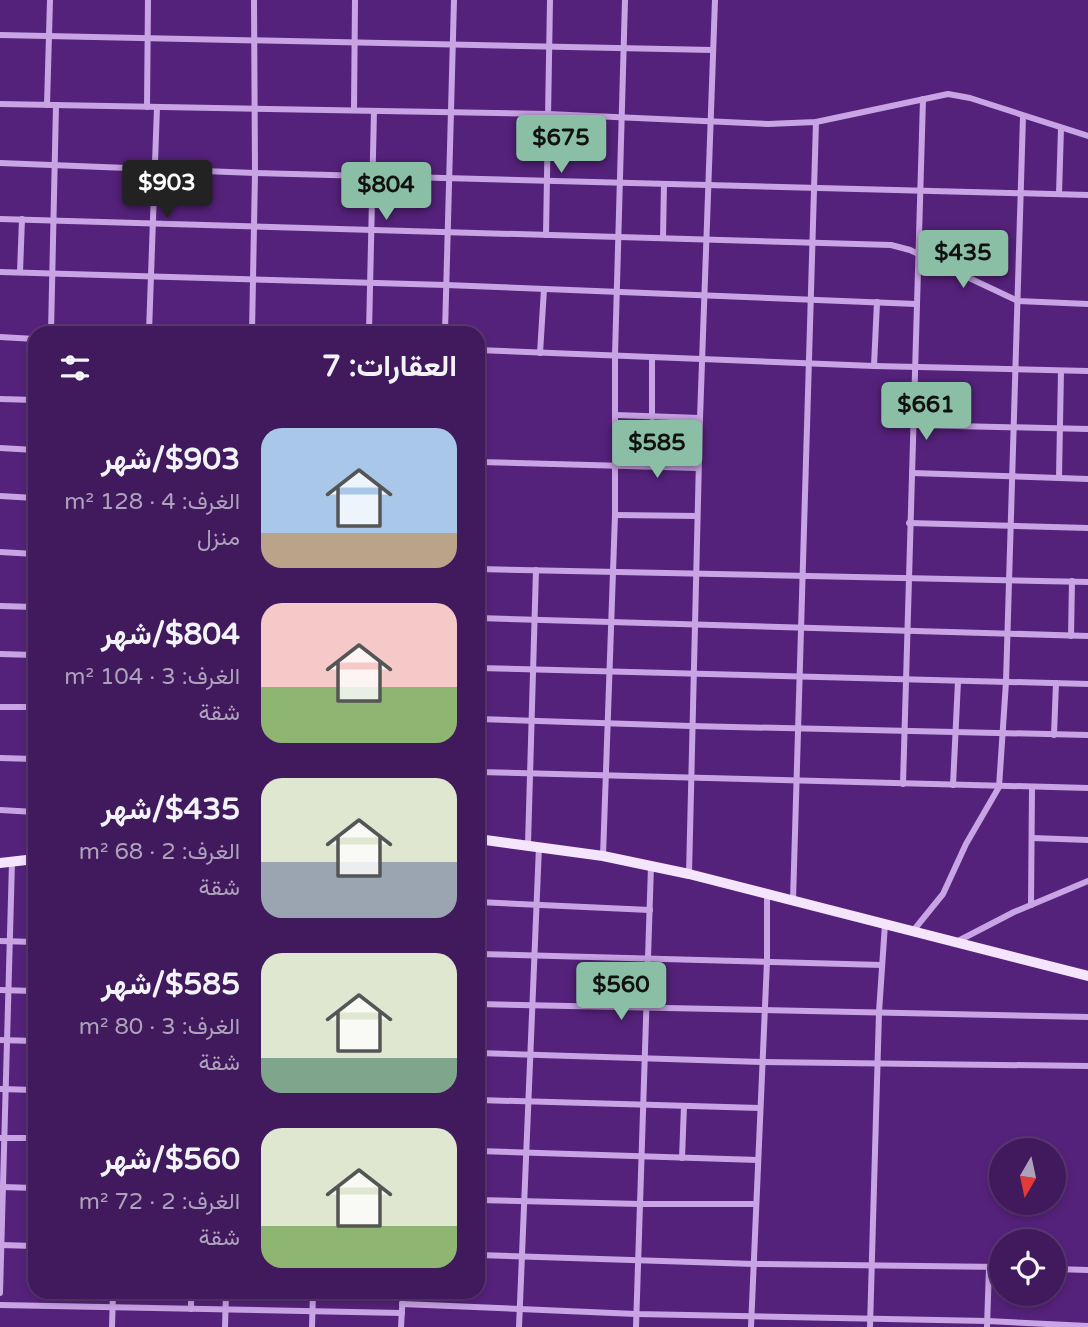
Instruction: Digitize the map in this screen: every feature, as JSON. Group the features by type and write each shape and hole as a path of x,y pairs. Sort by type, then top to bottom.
{"main road":[{"path":"485,840 603,856 688,874 1088,976"},
{"path":"6,863 28,860"}],"street":[{"path":"47,104 50,0"},
{"path":"147,107 148,0"},
{"path":"252,326 254,0"},
{"path":"354,110 355,0"},
{"path":"445,326 454,0"},
{"path":"546,235 550,0"},
{"path":"603,856 615,515 615,355 625,0"},
{"path":"688,874 698,468 715,0"},
{"path":"0,35 713,50"},
{"path":"0,104 548,114 768,124 816,122 948,94 961,95 1088,136"},
{"path":"902,784 923,99"},
{"path":"51,326 56,105"},
{"path":"149,326 157,107"},
{"path":"369,326 374,111"},
{"path":"913,931 943,894 961,853 999,787 1006,682 1023,116"},
{"path":"793,901 816,122"},
{"path":"1059,194 1062,128"},
{"path":"0,163 255,173 1088,195"},
{"path":"663,238 664,184"},
{"path":"0,219 891,245 902,246 1018,301 1088,304"},
{"path":"20,272 22,219"},
{"path":"0,272 446,285 916,304"},
{"path":"540,352 544,289"},
{"path":"874,366 877,302"},
{"path":"0,337 28,339"},
{"path":"485,350 1088,372"},
{"path":"652,357 652,416"},
{"path":"1059,477 1061,371"},
{"path":"0,399 28,400"},
{"path":"615,415 700,418"},
{"path":"913,425 1088,429"},
{"path":"0,448 28,450"},
{"path":"485,462 698,468"},
{"path":"912,473 1088,479"},
{"path":"0,496 28,498"},
{"path":"615,515 697,516"},
{"path":"909,523 1088,528"},
{"path":"0,552 28,554"},
{"path":"485,569 1088,582"},
{"path":"519,1327 536,905 530,720 536,570"},
{"path":"1071,636 1072,581"},
{"path":"0,606 28,607"},
{"path":"485,618 1088,636"},
{"path":"0,654 28,655"},
{"path":"485,668 1088,684"},
{"path":"953,785 958,681"},
{"path":"1054,734 1056,684"},
{"path":"0,706 28,707"},
{"path":"485,719 1088,735"},
{"path":"0,758 28,759"},
{"path":"485,772 1088,788"},
{"path":"1031,905 1032,788"},
{"path":"0,810 28,811"},
{"path":"1031,838 1088,840"},
{"path":"0,1293 3,1040 9,990 10,941 6,863"},
{"path":"636,1327 651,866"},
{"path":"957,942 1031,905 1088,881"},
{"path":"751,1327 767,961 767,894"},
{"path":"485,902 650,910"},
{"path":"870,1323 884,924"},
{"path":"0,941 28,942"},
{"path":"485,954 882,965"},
{"path":"0,990 28,990"},
{"path":"485,1004 1088,1017"},
{"path":"3,1040 28,1041"},
{"path":"485,1053 762,1062 1088,1066"},
{"path":"3,1089 28,1090"},
{"path":"485,1101 760,1108"},
{"path":"682,1158 684,1106"},
{"path":"2,1138 28,1138"},
{"path":"485,1151 758,1160"},
{"path":"2,1187 28,1188"},
{"path":"485,1200 756,1204"},
{"path":"1,1245 28,1246"},
{"path":"485,1255 638,1262 989,1267 987,1324"},
{"path":"1066,1269 1088,1270"},
{"path":"112,1327 113,1299"},
{"path":"191,1299 191,1309"},
{"path":"225,1327 226,1299"},
{"path":"312,1327 313,1299"},
{"path":"401,1327 402,1299"},
{"path":"402,1304 870,1323 1088,1326"},
{"path":"0,1305 402,1313"}]}
